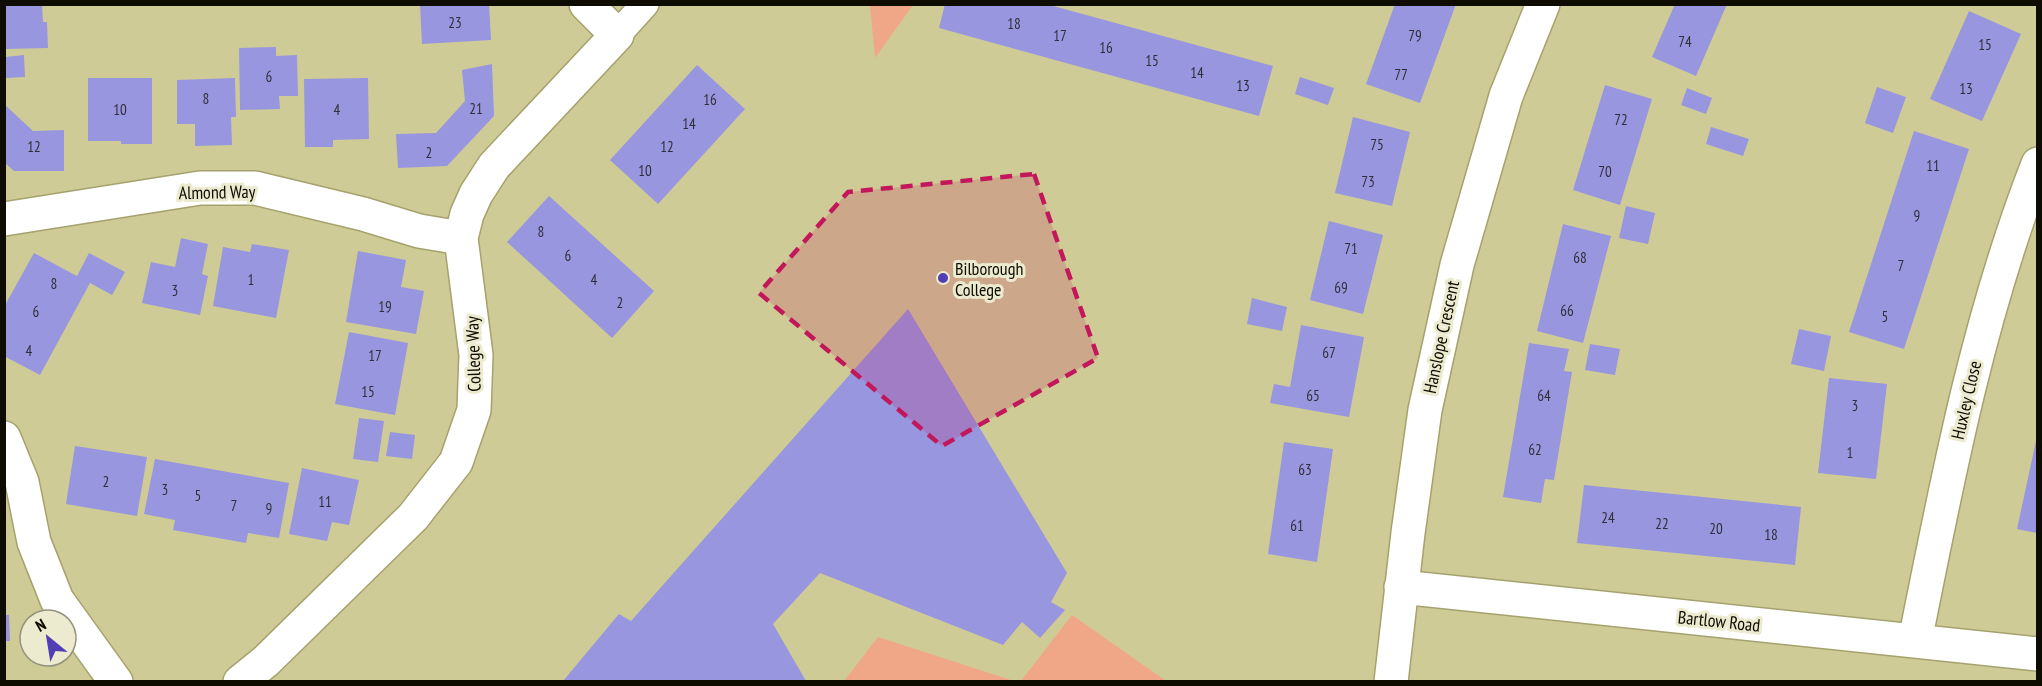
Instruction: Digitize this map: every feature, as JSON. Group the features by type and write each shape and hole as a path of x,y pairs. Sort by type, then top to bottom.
{"street":[{"path":"586,4 617,35"},
{"name":"Hanslope Crescent","path":"1392,681 1401,587 1425,410 1457,265 1506,96 1543,4"},
{"name":"College Way","path":"240,681 266,661 413,517 456,462 474,410 476,355 461,237 467,214 476,194 494,166 617,35"},
{"name":"Huxley Close","path":"1915,641 1946,487 1978,349 2022,204 2037,164"},
{"name":"Almond Way","path":"4,219 200,188 255,188 363,214 419,231 461,237"},
{"path":"4,438 22,482 34,542 57,600 116,681"},
{"name":"Bartlow Road","path":"1401,587 2037,654"}],"lane":[{"path":"617,35 645,4"}],"highlighted area":[{"path":"1034,174 1098,358 942,446 759,293 848,192"}],"shaded area":[{"path":"870,5 913,5 875,58 875,57"},
{"path":"1072,615 1166,681 1021,681"},
{"path":"878,637 1014,681 844,681"}],"building":[{"path":"4,4 42,4 43,22 47,22 48,48 4,49"},
{"path":"420,4 489,4 491,40 422,44"},
{"path":"945,4 1046,4 1273,66 1259,116 939,28"},
{"path":"1395,4 1456,4 1420,103 1366,84"},
{"path":"1675,4 1727,4 1696,76 1652,57"},
{"path":"1969,11 2021,34 1982,121 1930,99"},
{"path":"276,47 276,56 297,55 298,96 279,96 280,109 240,110 239,48"},
{"path":"24,55 25,77 5,78 5,57"},
{"path":"492,64 494,116 447,166 398,168 396,134 436,133 465,101 462,70"},
{"path":"697,65 745,109 658,204 610,160"},
{"path":"1300,77 1334,88 1328,105 1295,94"},
{"path":"88,78 152,78 152,144 88,141"},
{"path":"235,78 236,117 231,117 232,145 195,146 195,124 177,124 177,80"},
{"path":"368,78 369,139 333,140 333,147 305,147 304,79"},
{"path":"1605,85 1652,99 1620,205 1573,190"},
{"path":"1877,87 1906,97 1893,133 1865,123"},
{"path":"1687,88 1712,98 1706,114 1681,105"},
{"path":"4,104 33,131 64,130 64,171 14,171 4,162"},
{"path":"1353,117 1410,132 1392,206 1335,193"},
{"path":"1711,127 1749,139 1743,156 1706,144"},
{"path":"1914,131 1969,149 1904,349 1849,332"},
{"path":"549,196 654,291 612,338 507,242"},
{"path":"1626,206 1655,213 1648,244 1619,238"},
{"path":"1329,221 1383,235 1363,314 1310,300"},
{"path":"1563,224 1611,236 1583,343 1537,331"},
{"path":"181,238 208,244 202,274 208,276 200,315 142,303 151,262 175,267"},
{"path":"252,244 289,250 276,318 213,306 223,247 250,252"},
{"path":"358,251 406,260 401,287 424,291 416,334 346,322"},
{"path":"34,253 77,276 89,253 125,272 112,295 90,283 40,375 4,356 4,307"},
{"path":"1252,298 1287,307 1282,331 1247,324"},
{"path":"908,309 1067,573 1051,602 1065,610 1040,638 1022,622 1003,645 820,573 773,624 806,681 563,681 619,614 631,621"},
{"path":"1301,325 1364,337 1349,417 1270,403 1274,384 1290,387"},
{"path":"1799,329 1831,336 1824,371 1791,364"},
{"path":"349,332 408,343 395,415 335,404"},
{"path":"1529,343 1569,349 1564,371 1572,372 1554,480 1545,479 1541,503 1503,497"},
{"path":"1590,344 1620,349 1615,375 1585,370"},
{"path":"1829,378 1887,384 1876,479 1818,473"},
{"path":"359,418 384,421 378,462 353,459"},
{"path":"390,432 415,435 412,459 386,456"},
{"path":"2037,436 2037,533 2017,529"},
{"path":"1284,442 1333,449 1317,562 1268,554"},
{"path":"75,446 147,457 137,516 66,504"},
{"path":"155,459 289,483 279,538 248,533 246,543 173,530 175,520 144,514"},
{"path":"302,468 359,480 349,525 332,522 327,541 289,534"},
{"path":"1584,485 1801,507 1795,565 1577,543"},
{"path":"4,615 9,615 10,641 4,641"}],"place":[{"name":"Bilborough College","path":"943,278"}]}
